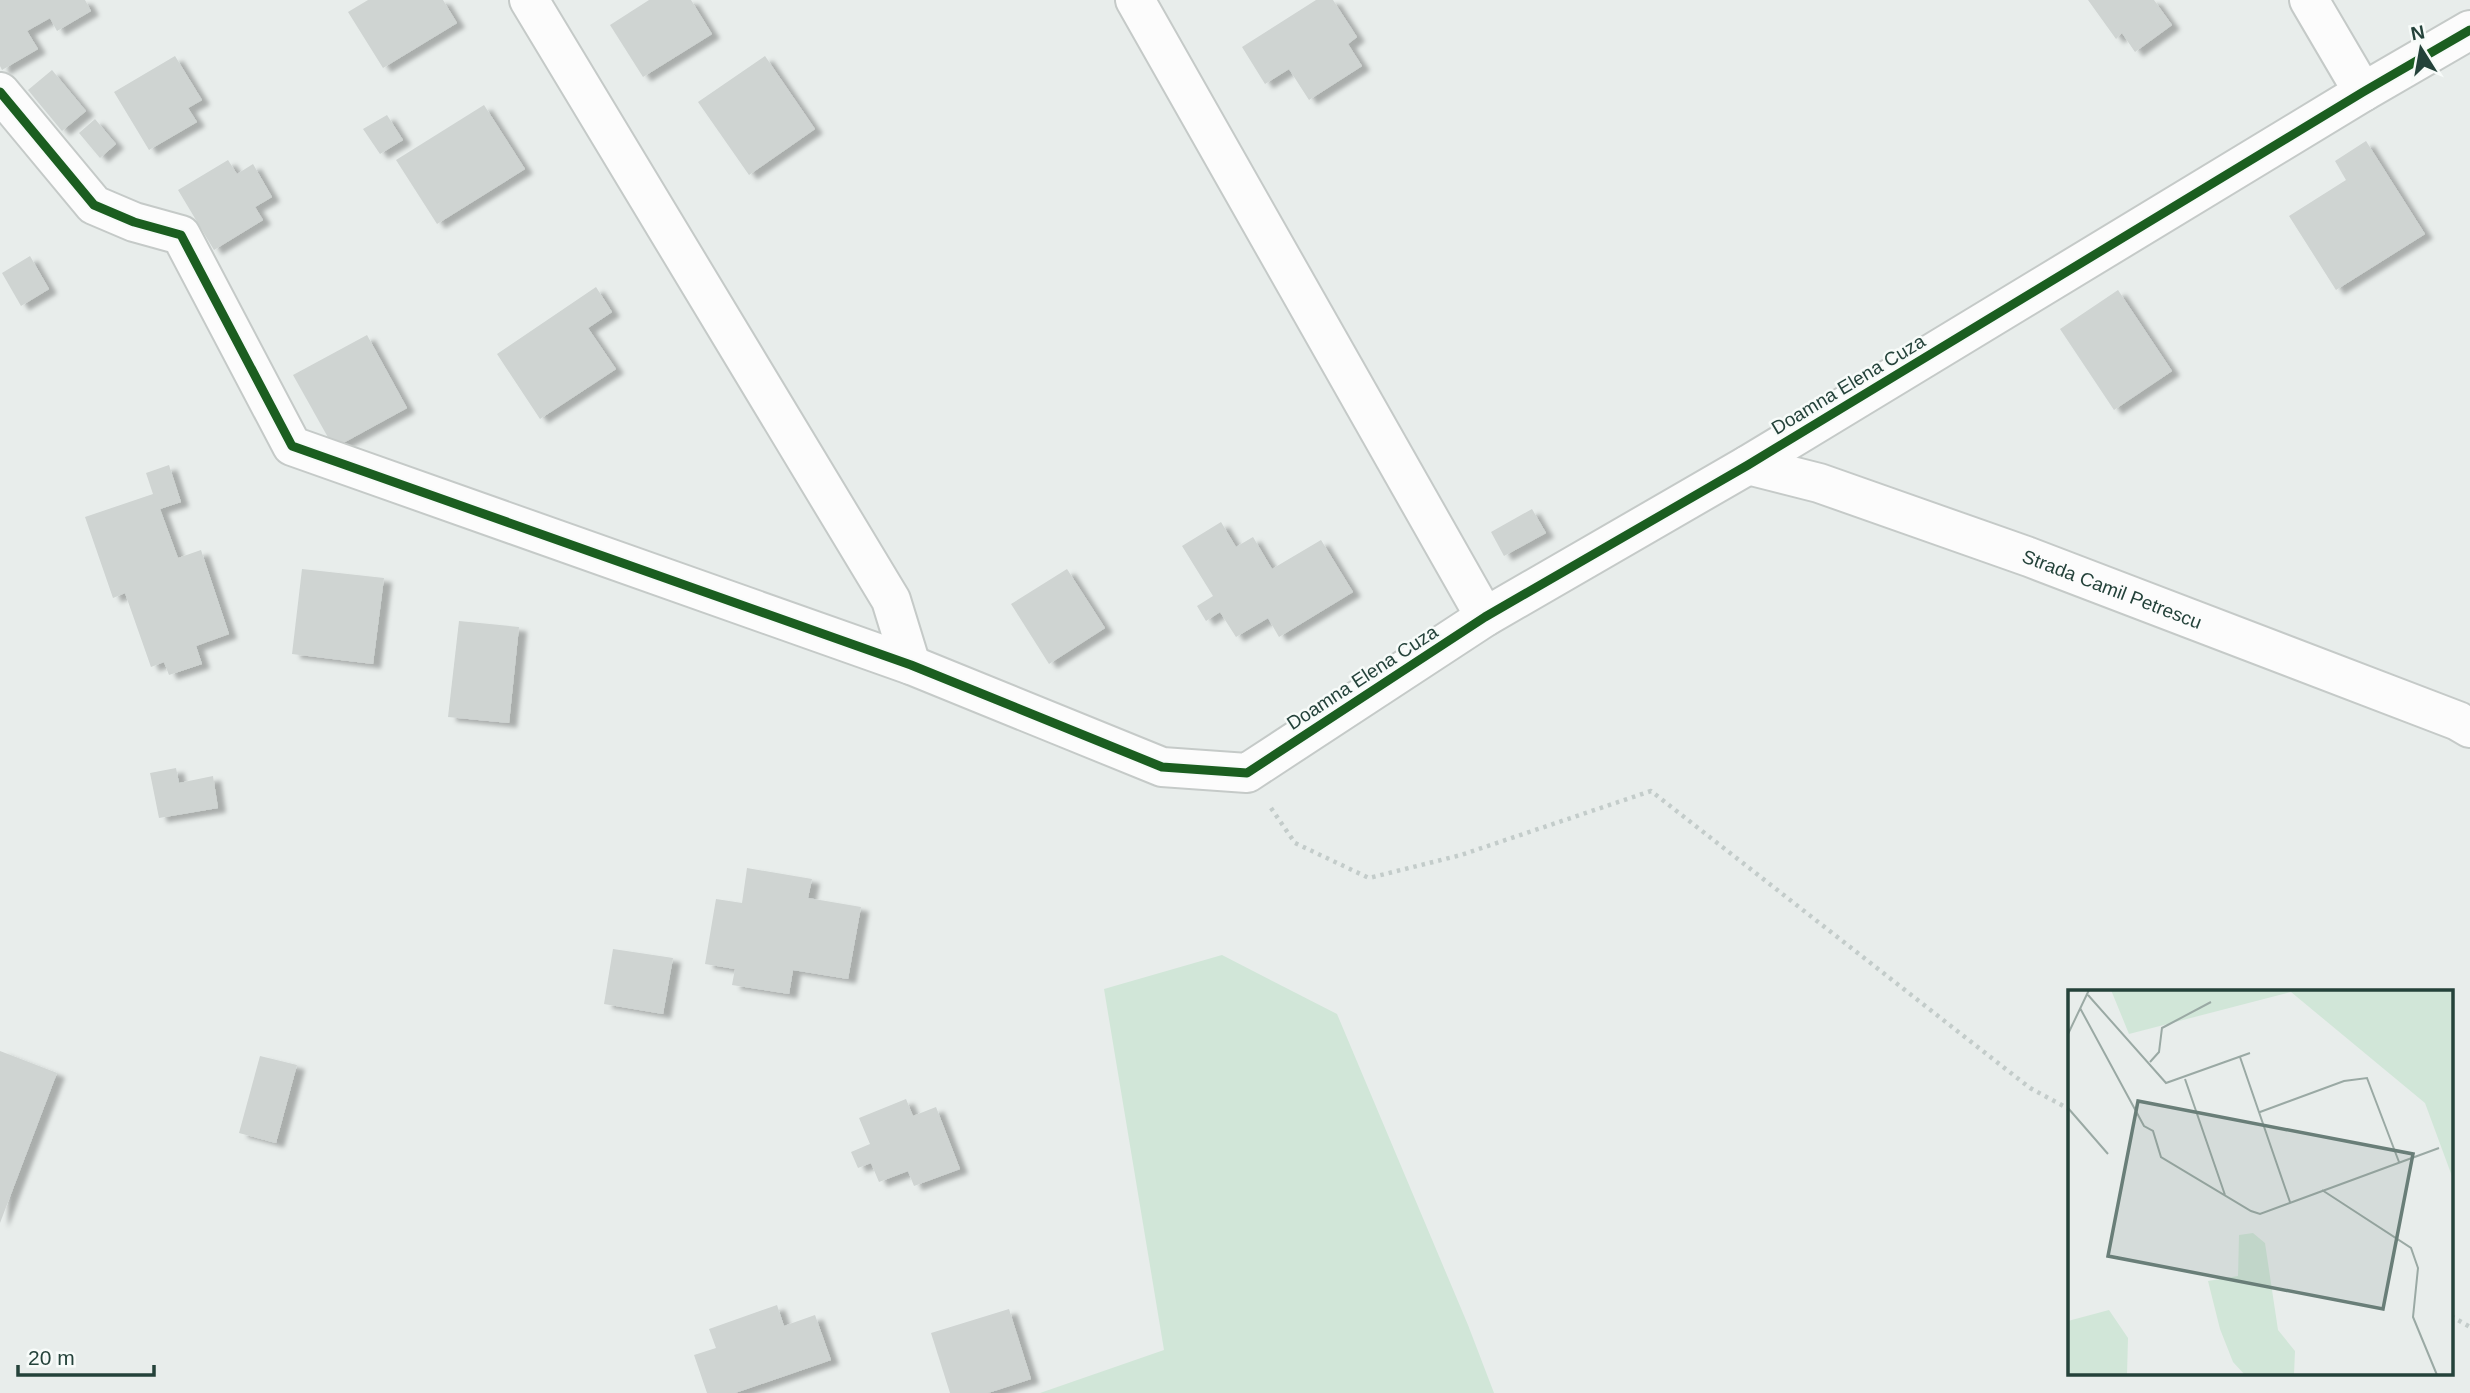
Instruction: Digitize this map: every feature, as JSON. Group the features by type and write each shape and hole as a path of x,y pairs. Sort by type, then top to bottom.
{"street":[{"path":"529,0 891,600 911,665"},
{"path":"1135,0 1485,617"},
{"path":"2309,0 2363,92"},
{"name":"Doamna Elena Cuza","path":"1247,773 1485,617 1748,465 2363,92 2470,30"},
{"path":"0,92 93,205 134,222 181,234 292,446 911,665 1162,767 1247,773"},
{"name":"Strada Camil Petrescu","path":"1748,465 1819,483 2029,557 2458,721 2470,728"}],"path":[{"path":"1247,773 1295,843 1369,878 1461,855 1651,791 2030,1088 2068,1108"},
{"path":"2452,1317 2470,1327"}],"green space":[{"path":"1222,955 1337,1014 1494,1393 1040,1393 1164,1350 1104,989"}],"building":[{"path":"0,0 85,0 91,11 57,31 50,18 27,31 38,49 2,70"},
{"path":"368,0 443,0 457,23 383,68 348,12"},
{"path":"649,0 691,0 712,34 643,77 610,25"},
{"path":"1316,0 1333,0 1357,37 1348,44 1362,66 1309,100 1289,69 1265,84 1242,47"},
{"path":"2088,0 2154,0 2172,25 2135,52 2122,33 2116,39"},
{"path":"175,56 202,100 188,108 197,122 149,150 114,92"},
{"path":"765,56 815,129 749,175 698,102"},
{"path":"52,70 86,111 62,131 28,90"},
{"path":"484,105 525,169 437,224 396,160"},
{"path":"387,115 403,140 380,154 363,129"},
{"path":"95,119 116,144 100,158 79,133"},
{"path":"2366,141 2425,234 2336,290 2289,216 2346,180 2335,161"},
{"path":"228,160 237,174 253,164 272,197 255,207 263,220 214,250 178,190"},
{"path":"30,256 49,289 21,306 2,273"},
{"path":"596,287 612,312 588,328 616,369 540,419 497,354"},
{"path":"2118,290 2172,371 2114,410 2060,329"},
{"path":"367,335 407,408 334,448 293,375"},
{"path":"169,465 181,502 160,509 178,558 201,550 229,634 196,646 202,664 169,675 164,662 151,667 125,593 113,598 85,517 153,494 146,473"},
{"path":"1532,509 1546,533 1504,556 1491,532"},
{"path":"1221,522 1236,547 1253,537 1272,569 1321,540 1353,592 1279,637 1268,618 1236,637 1220,612 1206,621 1197,606 1213,596 1182,546"},
{"path":"302,569 384,578 373,664 292,654"},
{"path":"1067,569 1105,628 1049,664 1011,604"},
{"path":"459,621 519,627 509,723 448,717"},
{"path":"176,768 179,783 213,776 218,808 159,818 150,773"},
{"path":"747,868 812,879 808,898 861,907 848,979 793,970 789,994 732,985 735,969 705,964 716,899 742,903"},
{"path":"613,949 673,958 663,1014 604,1004"},
{"path":"0,1051 57,1073 0,1223"},
{"path":"260,1056 297,1065 276,1143 239,1133"},
{"path":"906,1099 913,1116 936,1107 960,1169 914,1186 908,1171 879,1182 871,1163 858,1168 851,1152 870,1144 859,1118"},
{"path":"777,1305 784,1326 815,1315 831,1360 735,1393 707,1393 694,1355 716,1348 709,1329"},
{"path":"1009,1309 1031,1379 988,1393 950,1393 931,1333"}],"cycle path":[{"path":"0,92 94,205 134,222 181,235 292,446 911,665 1162,767 1247,773 1485,617 1748,465 2363,92 2470,30"}]}
